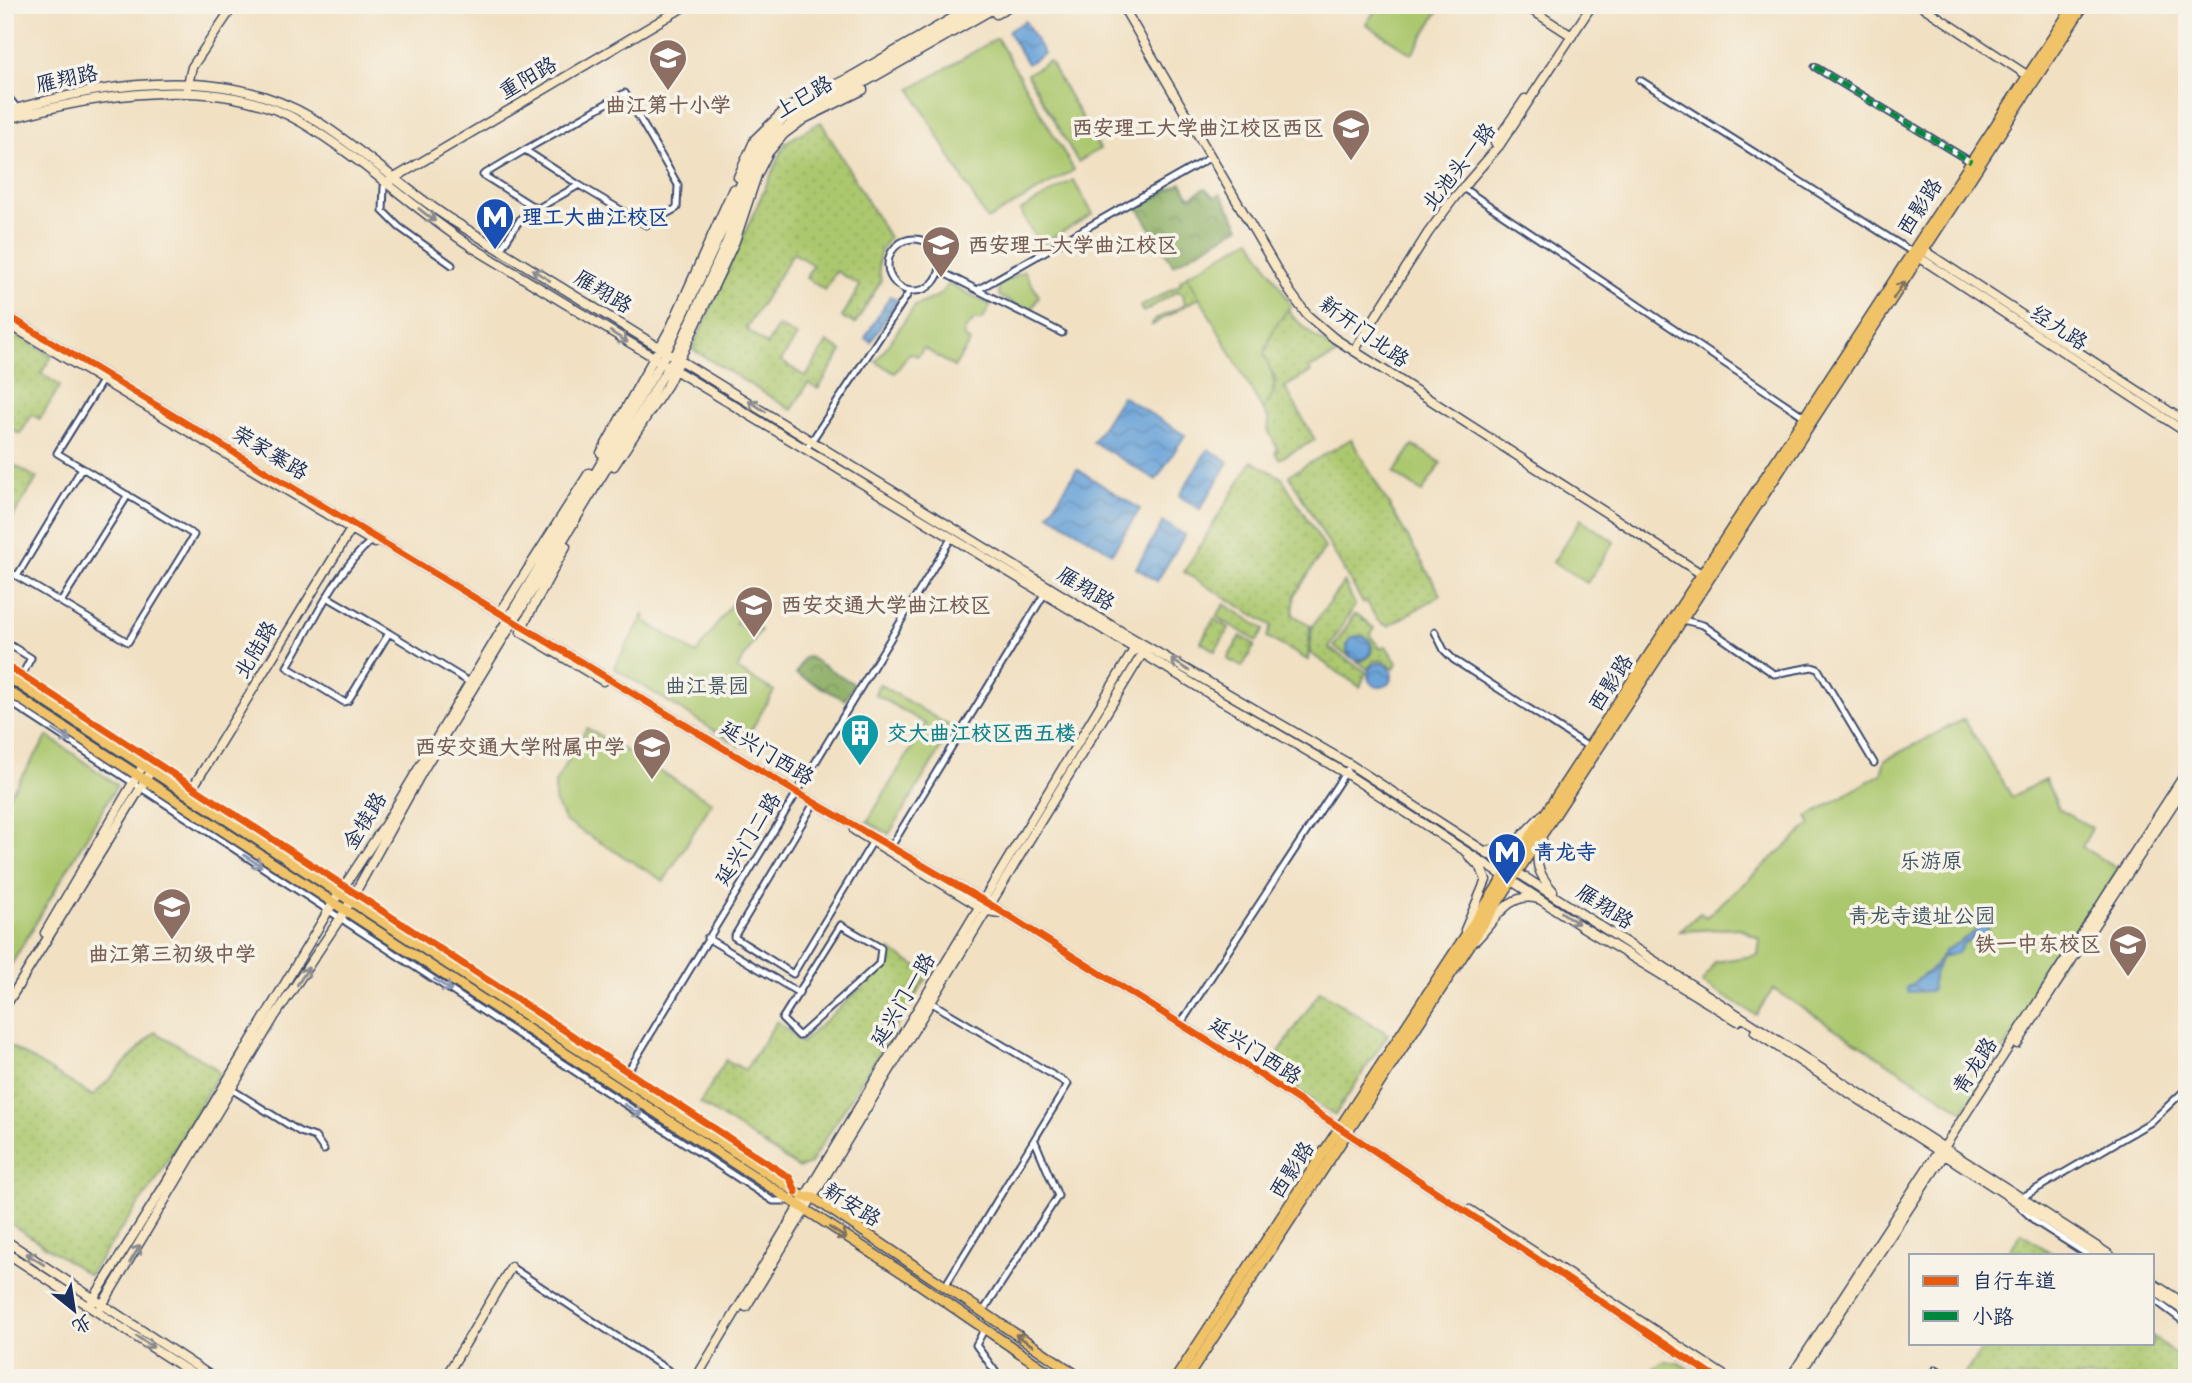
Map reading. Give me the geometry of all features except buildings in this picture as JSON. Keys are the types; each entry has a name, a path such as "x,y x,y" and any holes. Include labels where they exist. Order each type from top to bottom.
{"main road":[{"name":"西影路","path":"1187,1378 1511,874 1547,811 1919,251 2032,78 2074,5"},
{"name":"西影路","path":"1919,251 1971,162 2084,5"},
{"name":"西影路","path":"1511,874 1547,829 1683,620 1808,419"},
{"name":"新安路","path":"5,675 149,764 347,893 1081,1378"},
{"name":"新安路","path":"5,689 139,781 615,1093 797,1207 1058,1378"},
{"name":"西影路","path":"1176,1378 1344,1130"}],"street":[{"path":"186,94 192,67 234,5"},
{"name":"重阳路","path":"391,180 687,5"},
{"path":"671,353 745,156 763,130 796,103 845,80 975,5"},
{"name":"上巳路","path":"671,353 748,165 768,133 801,107 842,88 988,5"},
{"name":"上巳路","path":"665,364 727,241 756,162 776,133 809,109 853,89 1000,5"},
{"path":"511,621 600,456 665,364 735,241 757,175 768,153 784,134 804,119 851,96 1011,5"},
{"name":"新开门北路","path":"1122,5 1294,299 1312,320 1352,349 1703,575"},
{"path":"1524,5 1571,33"},
{"path":"1533,5 1571,33"},
{"name":"北池头一路","path":"1352,349 1428,233 1505,138 1571,33 1585,5"},
{"name":"北池头一路","path":"1352,349 1450,194 1490,149 1592,5"},
{"path":"1920,5 2032,78"},
{"path":"1815,67 1971,162"},
{"path":"1640,80 1919,251"},
{"name":"雁翔路","path":"5,112 93,89 188,85 251,93 280,102 320,123 454,235 665,364 810,445 1144,643 1477,848 1546,902 1734,1018 2098,1254"},
{"path":"5,93 17,108"},
{"path":"525,150 646,225 677,208 678,185 625,93 525,150 483,175 537,209"},
{"name":"雁翔路","path":"5,120 101,97 186,94 243,100 290,116 439,212 671,353 810,445"},
{"path":"979,289 1211,156"},
{"path":"391,180 384,187 383,211 399,227 452,265"},
{"path":"501,250 521,218 579,184"},
{"path":"1464,188 1808,419"},
{"path":"911,239 928,242 938,254 940,271 925,289 910,290 896,284 889,272 889,257 897,245 911,239"},
{"name":"经九路","path":"1919,251 2187,423"},
{"name":"经九路","path":"1919,251 2187,433"},
{"path":"940,271 1062,333"},
{"path":"810,445 910,290"},
{"name":"荣家寨路","path":"5,314 511,621"},
{"name":"荣家寨路","path":"5,322 350,531 511,621"},
{"name":"金犊路","path":"89,1306 166,1183 331,906 347,893 435,752 665,364"},
{"path":"5,569 128,642 194,535 57,453 103,381"},
{"path":"18,576 82,468"},
{"path":"61,602 128,495"},
{"name":"北陆路","path":"193,787 350,531"},
{"name":"雁翔路","path":"952,531 1138,651 1348,769 1452,840 1562,901 1943,1152"},
{"name":"延兴门二路","path":"615,1093 952,531"},
{"path":"371,541 354,556 287,667 344,702 348,701 389,634"},
{"path":"892,845 1045,593"},
{"path":"329,597 469,682"},
{"path":"1683,620 1703,625 1774,674 1812,667 1818,669 1874,763"},
{"name":"金犊路","path":"98,1312 231,1089 342,914 347,893 469,682 511,621"},
{"name":"延兴门西路","path":"511,621 813,805 1001,913 1181,1023 1716,1378"},
{"path":"1435,632 1444,650 1454,660 1590,748"},
{"path":"5,642 31,658 22,675"},
{"name":"延兴门一路","path":"805,1196 986,906 1144,643"},
{"path":"5,664 149,764 193,787 347,893"},
{"path":"5,699 139,781"},
{"path":"5,1006 149,764"},
{"path":"1181,1023 1348,769"},
{"name":"青龙路","path":"1797,1378 2187,771"},
{"path":"5,998 139,781"},
{"name":"青龙路","path":"1790,1378 2187,783"},
{"name":"延兴门西路","path":"795,794 892,845 986,906"},
{"path":"813,805 734,937 793,974 873,841"},
{"path":"1477,848 1492,852 1511,847 1547,811"},
{"path":"1547,829 1537,853 1538,869 1562,901"},
{"path":"1452,840 1479,865 1486,880 1463,946"},
{"path":"1463,946 1513,899 1528,897 1546,902"},
{"name":"延兴门一路","path":"696,1378 797,1207 932,1003 986,906"},
{"path":"823,925 837,932"},
{"path":"841,925 881,948 879,964 799,1036 782,1019 799,993 841,925"},
{"path":"707,938 799,993"},
{"path":"932,1003 1068,1084 944,1286"},
{"path":"2086,1254 2036,1222 2019,1201 2151,1122 2187,1088"},
{"path":"231,1089 300,1132 314,1137 324,1150"},
{"path":"982,1313 1058,1196 1035,1141"},
{"name":"延兴门西路","path":"1451,1201 1482,1216 1728,1378"},
{"name":"雁翔路","path":"2019,1201 2108,1254"},
{"name":"延兴门一路","path":"701,1378 797,1207"},
{"path":"5,1240 214,1378"},
{"path":"5,1252 199,1378"},
{"path":"445,1378 511,1268 680,1378"},
{"path":"2154,1284 2187,1305"},
{"path":"2154,1290 2187,1313"},
{"path":"2154,1299 2187,1324"},
{"path":"985,1328 976,1345 1000,1378"},
{"path":"1936,1369 1949,1378"}],"green space":[{"path":"1379,5 1442,5 1412,54 1366,24"},
{"path":"997,38 1074,170 987,220 911,89"},
{"path":"1049,61 1100,149 1078,162 1027,74"},
{"path":"821,122 889,238 879,258 881,281 855,324 842,317 860,286 836,271 825,290 806,278 813,265 793,253 746,329 767,345 778,326 797,336 781,361 806,377 827,342 842,351 818,389 808,383 792,410 692,349 786,142"},
{"path":"1073,180 1093,214 1040,245 1020,211"},
{"path":"1182,183 1190,197 1205,188 1215,197 1221,194 1240,227 1173,265 1137,206"},
{"path":"1251,239 1291,305 1274,328 1264,355 1271,369 1274,389 1262,409 1187,275"},
{"path":"1243,244 1293,317 1314,336 1341,353 1309,368 1311,372 1285,387 1315,440 1279,459 1275,452 1278,450 1268,430 1269,420 1200,297 1151,326 1156,319 1185,305 1183,294 1178,291 1143,312 1140,307 1181,284 1180,281 1193,272 1266,389 1274,392 1275,377 1262,356 1236,248"},
{"path":"1024,271 1039,296 1030,313 999,296 999,285"},
{"path":"949,284 991,305 982,320 974,320 964,331 964,337 970,342 954,367 924,348 918,356 910,353 895,373 876,362 915,306 938,296"},
{"path":"5,328 52,356 41,373 60,386 40,419 32,415 20,434 5,426"},
{"path":"1351,439 1441,595 1388,626 1378,621 1366,601 1363,603 1289,475"},
{"path":"1413,445 1441,463 1422,492 1394,473"},
{"path":"5,460 37,478 8,525 5,524"},
{"path":"1252,461 1282,478 1325,548 1295,595 1293,615 1310,625 1308,660 1267,637 1272,626 1184,572"},
{"path":"1581,519 1614,542 1587,583 1553,562"},
{"path":"1344,582 1355,605 1329,648 1366,672 1360,687 1310,653 1312,626"},
{"name":"曲江景园","path":"737,596 755,607 749,616 743,612 735,624 748,629 751,624 761,630 737,669 774,691 741,747 614,668 644,615 645,621 696,654"},
{"path":"1224,604 1264,629 1257,641 1217,617"},
{"path":"1354,615 1358,615 1374,628 1370,636 1381,649 1386,646 1397,663 1394,669 1382,660 1374,661 1368,669 1357,661 1364,660 1371,654 1371,643 1364,636 1355,636 1349,640 1349,656 1334,647"},
{"path":"1214,619 1229,628 1215,651 1201,642"},
{"path":"1241,636 1255,645 1242,667 1227,659"},
{"path":"809,657 854,684 845,700 796,674 804,658"},
{"path":"879,684 953,728 889,834 867,822 926,724 875,694"},
{"name":"青龙寺遗址公园","path":"1964,719 2012,797 2045,779 2059,809 2092,828 2082,847 2118,869 2037,1000 1963,1111 1773,989 1756,1015 1702,983 1715,962 1758,955 1760,939 1740,928 1680,931 1700,913 1706,917 1811,824 1807,817 1881,774 1885,760"},
{"path":"587,728 712,802 664,881 565,821 555,801 555,783"},
{"path":"48,736 117,785 5,975 5,802"},
{"path":"890,950 929,974 809,1165 799,1168 700,1103 726,1060 745,1070 777,1021 801,1043 885,966"},
{"path":"1320,991 1388,1034 1335,1115 1267,1070"},
{"path":"155,1032 211,1065 219,1073 156,1180 89,1275 5,1220 5,1043 93,1096"},
{"path":"2022,1233 2053,1254 2007,1254"},
{"path":"2154,1338 2187,1363 2184,1378 1962,1378 1985,1344 2154,1344"},
{"path":"1665,1361 1679,1363 1702,1378 1649,1378 1654,1368"}],"water":[{"path":"1025,21 1044,54 1027,64 1008,31"},
{"path":"890,296 897,300 871,342 865,338"},
{"path":"1122,396 1185,435 1156,480 1093,442"},
{"path":"1208,449 1229,462 1200,509 1179,496"},
{"path":"1077,469 1140,509 1112,553 1049,514"},
{"path":"1163,522 1185,535 1157,581 1136,568"},
{"path":"1359,636 1368,639 1371,648 1368,657 1359,660 1350,657 1347,648 1350,639"},
{"path":"1380,663 1389,666 1392,675 1389,684 1380,687 1371,684 1368,675 1371,666"},
{"path":"1988,911 1993,915 1986,933 1964,943 1958,953 1942,957 1934,974 1932,991 1908,992 1906,988 1933,968 1945,951 1976,931"}],"marked path":[{"path":"1815,67 1971,162"}],"cycle path":[{"path":"5,314 796,792 991,905 1238,1060 1716,1378"},
{"path":"5,664 790,1178 796,1192"}],"place":[{"name":"曲江第十小学","path":"668,92"},
{"name":"西安理工大学曲江校区西区","path":"1351,162"},
{"name":"理工大曲江校区","path":"495,251"},
{"name":"西安理工大学曲江校区","path":"941,279"},
{"name":"西安交通大学曲江校区","path":"754,639"},
{"name":"交大曲江校区西五楼","path":"860,767"},
{"name":"西安交通大学附属中学","path":"652,781"},
{"name":"青龙寺","path":"1507,886"},
{"name":"曲江第三初级中学","path":"172,941"},
{"name":"铁一中东校区","path":"2128,978"}],"park label":[{"name":"乐游原","path":"1931,861"}]}
